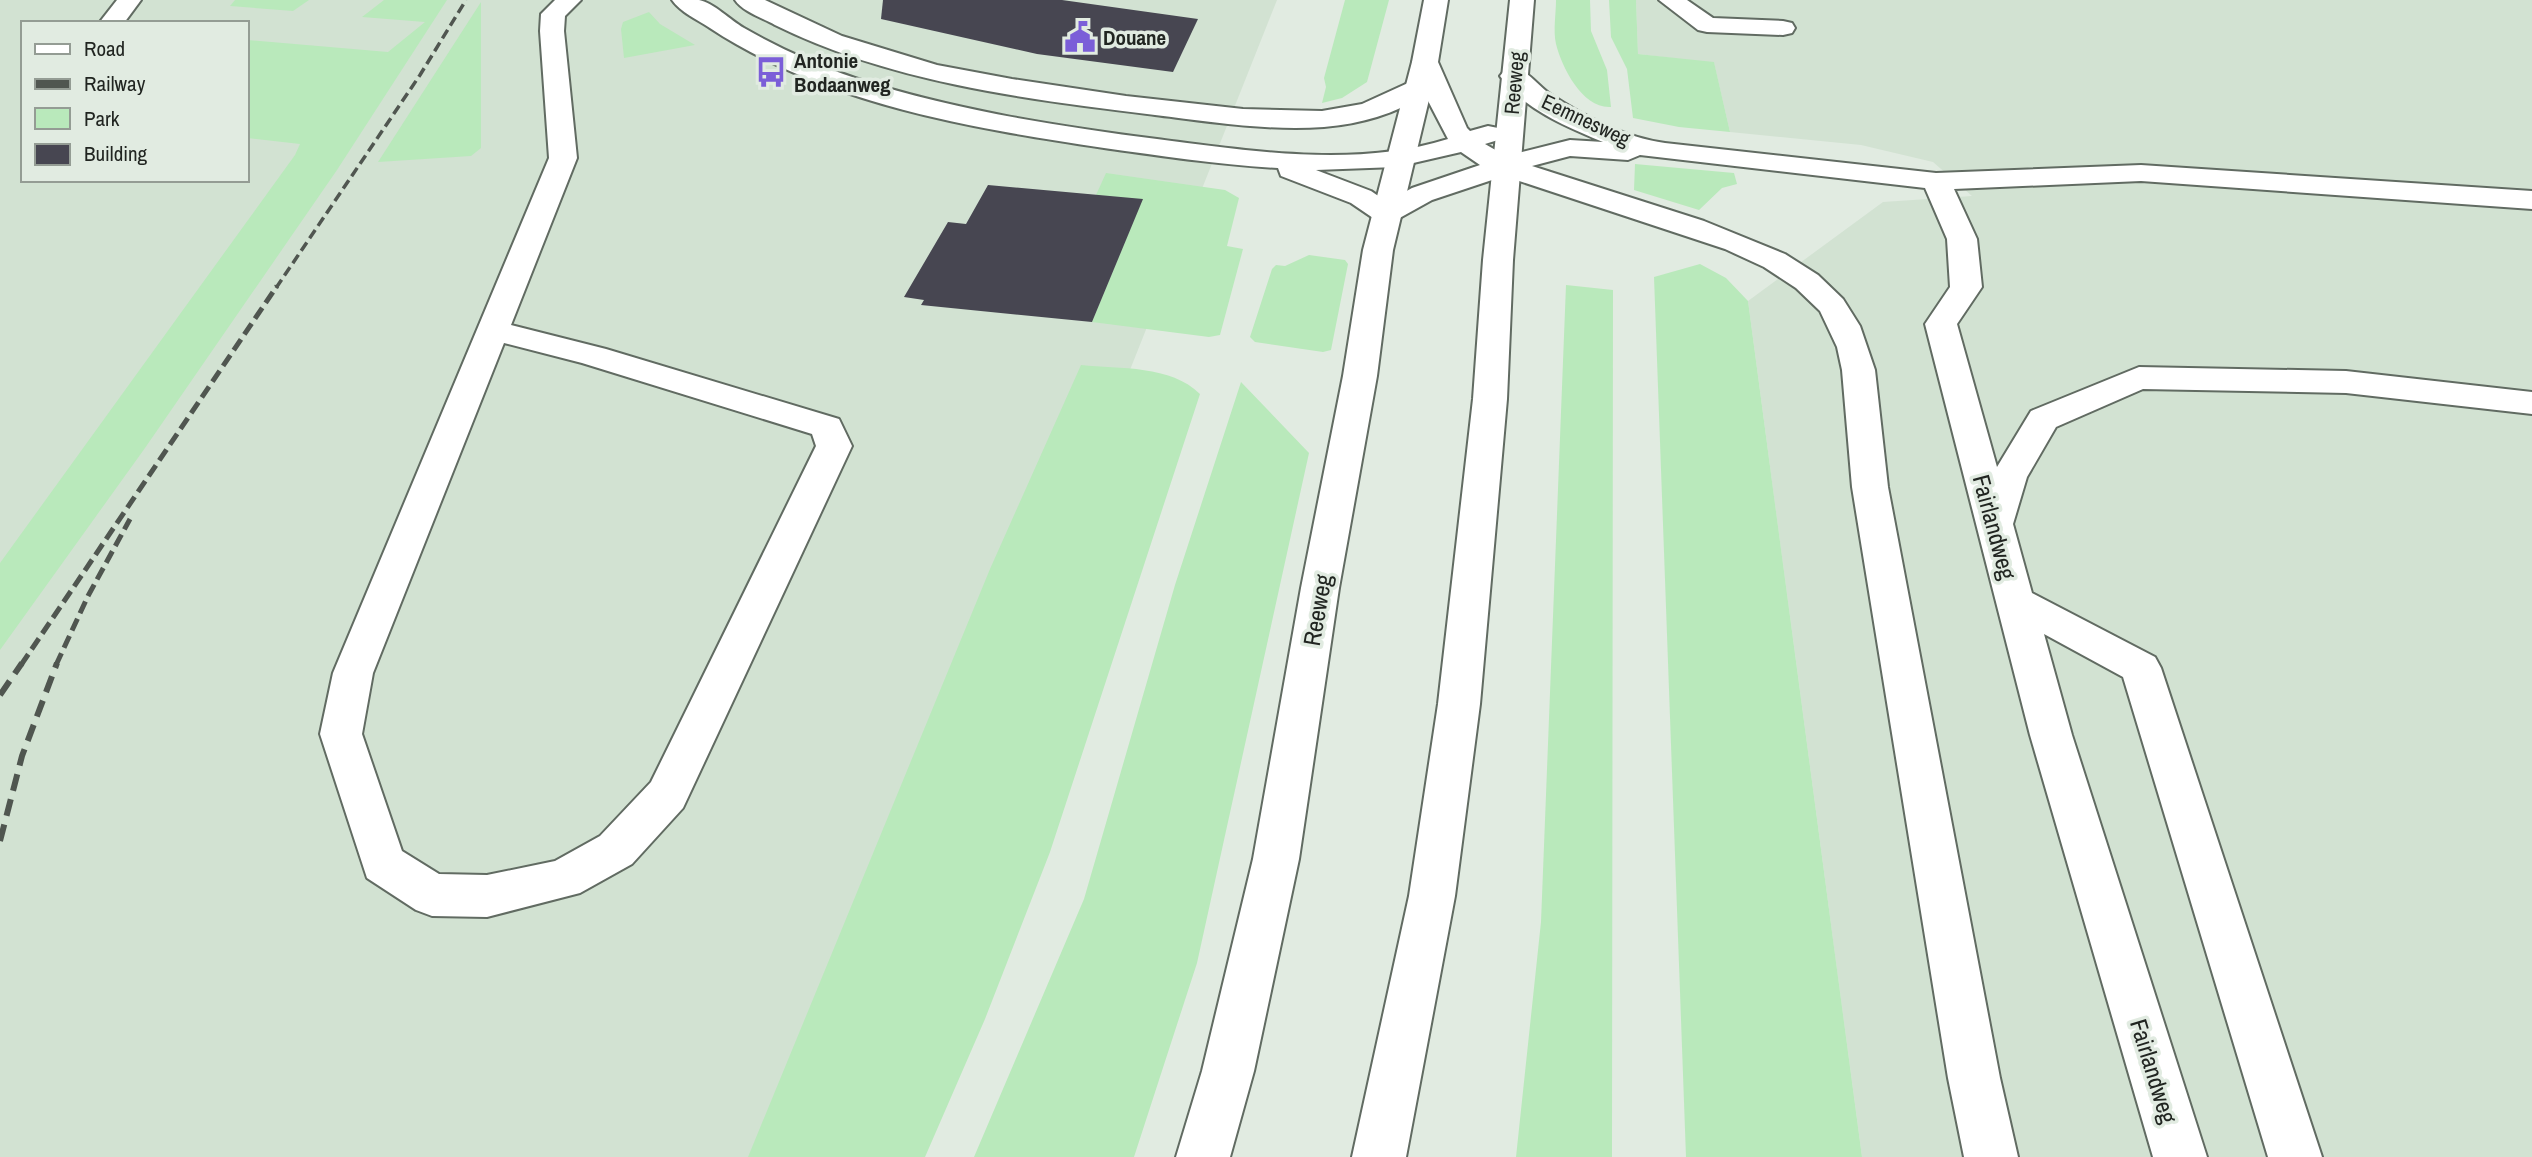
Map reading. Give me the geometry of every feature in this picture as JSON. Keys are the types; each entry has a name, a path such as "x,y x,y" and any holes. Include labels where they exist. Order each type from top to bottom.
{"street":[{"path":"113,21 129,0"},
{"path":"493,330 594,356 827,427 834,446 667,795 616,850 564,879 487,896 432,895 383,864 341,734 353,673 563,158 552,31 553,14 569,0"},
{"path":"684,0 722,26 782,57 836,79 923,105 1093,138 1253,158 1323,162 1399,159 1465,142 1510,126"},
{"path":"747,0 825,39 908,65 1016,89 1104,101 1217,113 1325,119 1390,104 1417,89"},
{"name":"Reeweg","path":"1203,1157 1228,1071 1276,859 1386,214 1425,62 1436,0"},
{"name":"Reeweg","path":"1379,1157 1432,896 1459,704 1490,399 1502,209 1522,0"},
{"path":"1671,0 1707,24 1783,28"},
{"path":"1425,62 1450,124 1476,151 1506,166 1573,191 1696,230 1757,253 1811,284 1833,306 1853,345 1859,368 1868,471 1974,1078 1991,1157"},
{"name":"Eemnesweg","path":"1513,76 1536,97 1569,117 1647,148"},
{"name":"Eemnesweg","path":"1386,214 1422,194 1570,148 1622,153 1647,148"},
{"path":"1647,148 1936,181 2141,173 2532,200"},
{"path":"1253,158 1343,189 1386,214"},
{"name":"Fairlandweg","path":"1936,181 1962,239 1966,287 1941,324 2051,735 2180,1157"},
{"path":"1502,209 1523,199 1573,191"},
{"path":"1994,525 2009,477 2043,419 2139,378 2346,382 2532,402"},
{"path":"2015,601 2141,668 2295,1157"}],"shaded area":[{"path":"0,0 1277,0 969,775 788,1157 0,1157"},
{"path":"1636,0 2532,0 2532,1157 1862,1157 1748,301 1883,202 1972,196 1933,162 1861,145 1730,132 1714,63 1638,54"}],"green space":[{"path":"235,0 309,0 293,11 230,6"},
{"path":"384,0 447,0 337,170 145,448 0,650 0,563 295,155 300,144 248,138 248,40 388,52 425,22 362,17"},
{"path":"1345,0 1389,0 1367,82 1342,98 1322,103 1326,87 1324,78"},
{"path":"1556,0 1590,0 1591,31 1607,70 1611,107 1601,106 1583,94 1563,64 1556,44"},
{"path":"1609,0 1636,0 1638,54 1714,62 1730,132 1679,127 1633,118 1627,69 1611,37"},
{"path":"481,2 481,148 471,156 378,162"},
{"path":"649,12 660,24 695,45 624,58 621,29 623,22"},
{"path":"1635,164 1734,173 1737,184 1722,188 1699,210 1634,190"},
{"path":"1106,173 1225,190 1239,198 1227,246 1243,249 1220,335 1209,337 1092,322 1142,200 1096,195"},
{"path":"1309,255 1345,260 1348,264 1331,350 1323,352 1255,342 1250,337 1272,269 1276,265 1285,266"},
{"path":"1700,264 1726,278 1748,301 1862,1157 1686,1157 1654,277"},
{"path":"1566,285 1613,290 1612,1157 1516,1157 1541,922"},
{"path":"1081,365 1160,373 1175,378 1200,394 1050,852 985,1019 925,1157 748,1157 990,569"},
{"path":"1241,382 1309,453 1197,963 1134,1157 974,1157 1084,899 1175,585"}],"building":[{"name":"Douane","path":"883,0 1062,0 1198,19 1173,72 1037,54 881,19"},
{"path":"988,185 1143,199 1092,322 921,305 924,300 904,297 948,222 966,224"}],"railway":[{"path":"276,288 420,75 466,0"},
{"path":"21,665 277,286"},
{"path":"56,665 88,596 130,519"},
{"path":"0,695 22,663"},
{"path":"0,841 22,756 57,663"}],"place":[{"name":"Douane","path":"1080,37"},
{"name":"Antonie Bodaanweg","path":"771,72"}]}
